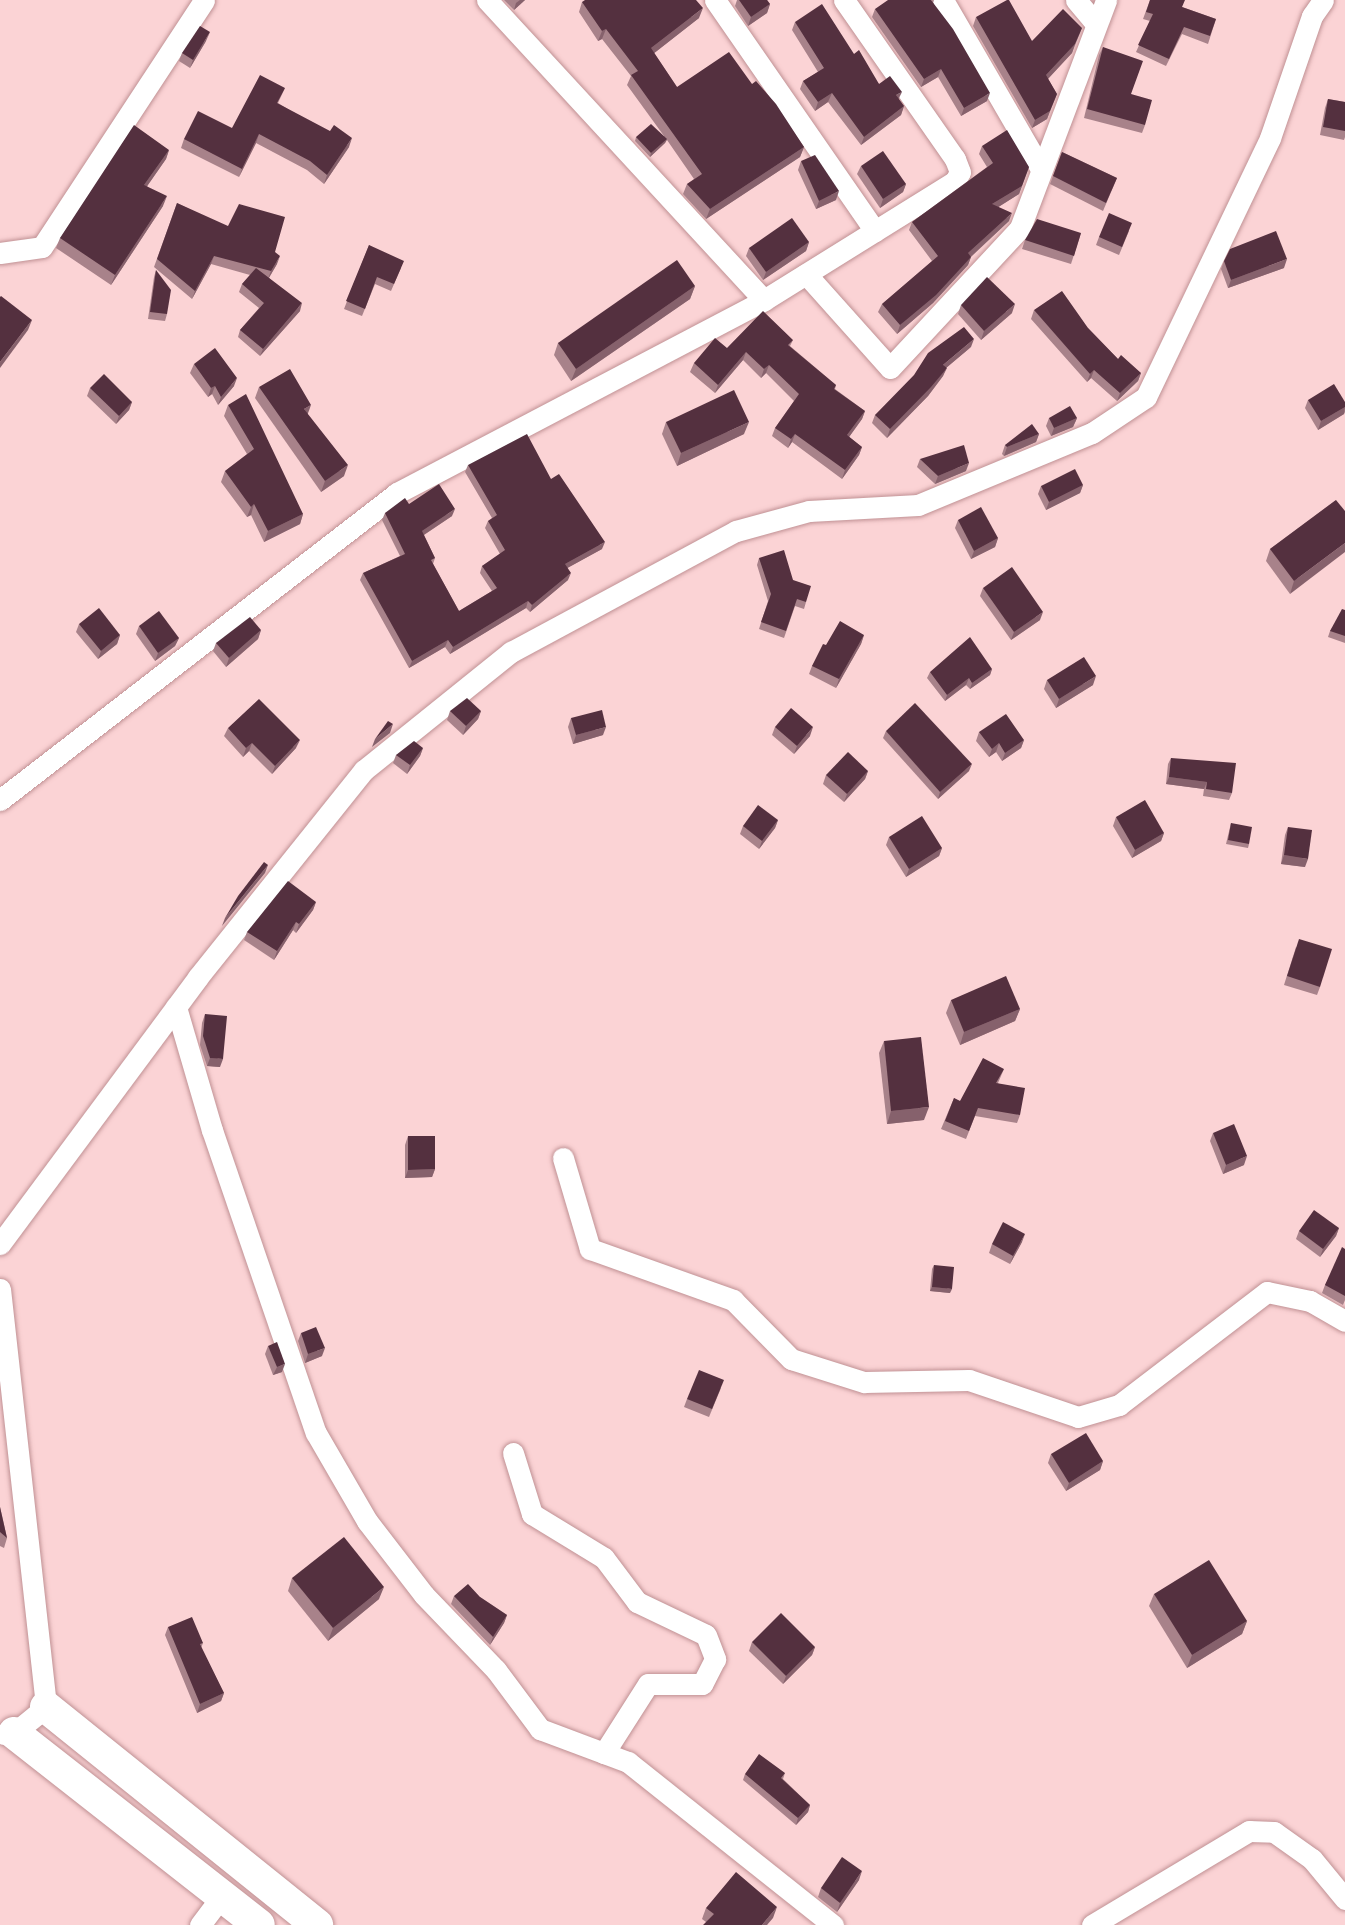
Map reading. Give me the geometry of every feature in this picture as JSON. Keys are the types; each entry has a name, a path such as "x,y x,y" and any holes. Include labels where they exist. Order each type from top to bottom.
{"street":[{"path":"0,253 42,247 204,0"},
{"path":"487,0 764,300"},
{"path":"715,0 875,231"},
{"path":"0,800 397,493 764,300 955,181 960,172 955,159 844,0"},
{"path":"943,0 1041,169"},
{"path":"1076,0 1096,24"},
{"path":"807,274 890,368 1020,228 1106,0"},
{"path":"0,1244 176,1007 364,770 512,652 736,531 809,511 918,505 1092,434 1146,397 1270,138 1312,16 1323,0"},
{"path":"176,1007 212,1130 316,1432 367,1521 424,1595 496,1670 540,1729 628,1762 833,1925"},
{"path":"563,1158 590,1250 733,1300 791,1359 864,1382 969,1380 1078,1417 1119,1405 1267,1292 1310,1301 1345,1321"},
{"path":"0,1289 45,1707 317,1925"},
{"path":"513,1453 532,1514 604,1558 637,1602 706,1635 715,1659 702,1684 648,1684 604,1754"},
{"path":"45,1707 7,1734 258,1925"},
{"path":"1092,1925 1249,1831 1274,1832 1312,1859 1345,1899"},
{"path":"200,1925 222,1896"}],"building":[{"path":"585,0 696,0 703,8 651,48 677,87 729,52 752,84 756,81 776,104 804,147 710,209 687,184 702,174 631,75 638,71 606,29 602,31 582,2"},
{"path":"739,0 767,0 770,4 751,17"},
{"path":"888,0 931,0 953,29 990,93 964,108 941,69 924,79 875,9"},
{"path":"1007,0 1032,41 1063,9 1082,28 1075,44 1046,75 1057,94 1050,111 1035,120 976,17"},
{"path":"1150,0 1185,0 1182,7 1216,19 1210,36 1184,27 1169,59 1138,45 1153,14 1146,12"},
{"path":"822,4 854,54 859,50 879,84 890,76 902,92 896,95 904,106 864,137 832,93 818,102 803,81 824,68 795,22"},
{"path":"200,26 210,32 193,60 182,53"},
{"path":"1103,47 1143,61 1131,94 1152,100 1145,125 1087,109"},
{"path":"260,75 285,88 277,103 330,131 334,125 352,138 327,175 310,161 259,134 242,169 184,139 198,111 232,128"},
{"path":"1328,99 1345,102 1345,131 1323,127"},
{"path":"651,124 667,139 651,153 636,137"},
{"path":"134,125 169,150 144,185 167,196 115,275 60,238"},
{"path":"1007,130 1029,167 1022,186 992,204 1012,213 968,253 971,257 936,295 900,325 882,304 938,256 912,222 993,163 982,146"},
{"path":"883,151 906,184 883,199 861,166"},
{"path":"1062,152 1117,178 1106,203 1053,176"},
{"path":"815,155 839,191 819,201 801,161"},
{"path":"177,203 228,226 239,204 285,217 275,252 280,256 271,271 214,256 195,291 157,259"},
{"path":"1109,213 1132,223 1122,247 1099,237"},
{"path":"792,218 809,242 766,272 749,248"},
{"path":"1037,219 1081,233 1074,256 1025,240"},
{"path":"1276,231 1287,259 1231,280 1224,261 1230,249"},
{"path":"369,245 404,261 394,284 377,277 365,309 346,301"},
{"path":"677,260 695,286 576,369 558,343"},
{"path":"256,268 302,303 263,349 240,330 264,303 242,284"},
{"path":"156,270 171,290 167,314 150,312"},
{"path":"987,277 1015,304 984,331 961,305"},
{"path":"1062,291 1088,328 1118,359 1121,355 1141,373 1120,393 1094,370 1090,374 1034,310"},
{"path":"0,297 32,320 0,362"},
{"path":"763,311 793,340 788,345 836,385 834,389 865,411 847,435 862,447 845,470 795,434 791,439 775,428 799,394 769,365 764,369 746,352 718,385 694,363 715,338 727,348"},
{"path":"964,327 974,339 943,365 947,368 890,429 875,415 914,375 928,353"},
{"path":"215,348 237,378 221,397 215,386 211,388 194,364"},
{"path":"290,369 311,405 304,409 348,465 325,481 259,387"},
{"path":"104,374 132,402 119,416 90,388"},
{"path":"1334,384 1345,402 1345,407 1321,421 1308,400"},
{"path":"734,390 749,422 681,453 666,422"},
{"path":"246,394 303,514 268,531 254,504 251,507 225,471 254,449 228,405"},
{"path":"1070,406 1077,418 1054,428 1049,418"},
{"path":"1032,424 1039,434 1007,447 1005,445"},
{"path":"527,434 551,479 559,474 605,542 565,564 571,573 532,605 528,601 453,647 448,640 412,661 363,573 405,554 385,513 405,498 409,504 439,484 455,509 422,531 435,558 431,560 459,611 497,588 482,566 505,550 488,521 497,515 468,465"},
{"path":"964,445 969,463 938,476 920,459"},
{"path":"1075,469 1083,485 1049,502 1041,486"},
{"path":"1336,500 1345,511 1345,543 1294,581 1270,549"},
{"path":"981,507 998,538 974,551 958,520"},
{"path":"784,550 793,580 811,586 806,602 797,599 786,631 761,622 771,594 759,558"},
{"path":"1012,567 1043,612 1014,632 983,588"},
{"path":"99,608 120,635 101,651 79,624"},
{"path":"1342,609 1345,610 1345,636 1330,631"},
{"path":"159,611 179,638 158,653 139,626"},
{"path":"250,617 261,630 229,658 216,643"},
{"path":"840,621 864,635 839,679 812,666 823,644 826,645"},
{"path":"970,637 992,669 972,683 969,678 947,695 930,672"},
{"path":"1084,657 1096,676 1059,699 1047,680"},
{"path":"467,698 481,711 466,726 450,711"},
{"path":"259,699 300,740 275,766 252,743 246,748 228,728"},
{"path":"915,703 972,764 940,792 886,731"},
{"path":"791,708 813,727 797,746 775,727"},
{"path":"602,710 606,727 576,735 571,718"},
{"path":"1006,714 1024,740 1005,753 999,743 992,749 979,732"},
{"path":"388,721 393,724 375,739"},
{"path":"414,741 423,748 410,765 396,755"},
{"path":"848,752 868,771 847,794 826,775"},
{"path":"1171,758 1236,763 1232,793 1206,789 1207,782 1169,777"},
{"path":"1145,800 1164,833 1135,850 1116,817"},
{"path":"758,805 778,820 762,841 743,826"},
{"path":"922,816 942,848 909,869 889,837"},
{"path":"1231,823 1252,827 1249,844 1228,840"},
{"path":"1288,827 1312,830 1308,859 1284,855"},
{"path":"264,862 268,865 225,918 238,896"},
{"path":"288,881 316,902 299,924 296,922 277,951 247,932"},
{"path":"1299,939 1332,949 1320,987 1287,976"},
{"path":"1006,976 1020,1009 964,1032 951,1000"},
{"path":"205,1014 227,1016 223,1059 210,1058 203,1036"},
{"path":"921,1037 929,1107 891,1111 884,1041"},
{"path":"983,1058 1004,1069 996,1083 1025,1088 1020,1115 978,1108 969,1131 945,1121 954,1098 960,1101"},
{"path":"1234,1124 1247,1156 1226,1165 1213,1133"},
{"path":"408,1136 435,1136 435,1169 408,1170"},
{"path":"1314,1210 1339,1228 1323,1249 1299,1231"},
{"path":"1003,1222 1025,1234 1013,1256 992,1244"},
{"path":"1342,1247 1345,1249 1345,1296 1325,1285"},
{"path":"934,1265 954,1267 952,1289 932,1287"},
{"path":"316,1327 325,1348 308,1354 301,1333"},
{"path":"277,1342 285,1364 277,1367 268,1346"},
{"path":"699,1370 724,1380 712,1409 687,1399"},
{"path":"1086,1433 1103,1461 1069,1483 1051,1454"},
{"path":"0,1507 7,1538 0,1532"},
{"path":"344,1537 384,1587 333,1628 292,1578"},
{"path":"1209,1560 1247,1621 1192,1655 1154,1594"},
{"path":"468,1584 480,1597 507,1615 493,1637 454,1596"},
{"path":"781,1613 815,1647 786,1676 752,1642"},
{"path":"192,1617 203,1643 200,1644 224,1693 200,1704 168,1627"},
{"path":"759,1754 785,1773 781,1778 810,1805 798,1818 745,1774"},
{"path":"842,1857 862,1871 840,1903 821,1888"},
{"path":"736,1872 777,1907 762,1925 703,1925 714,1914 706,1908"}]}
